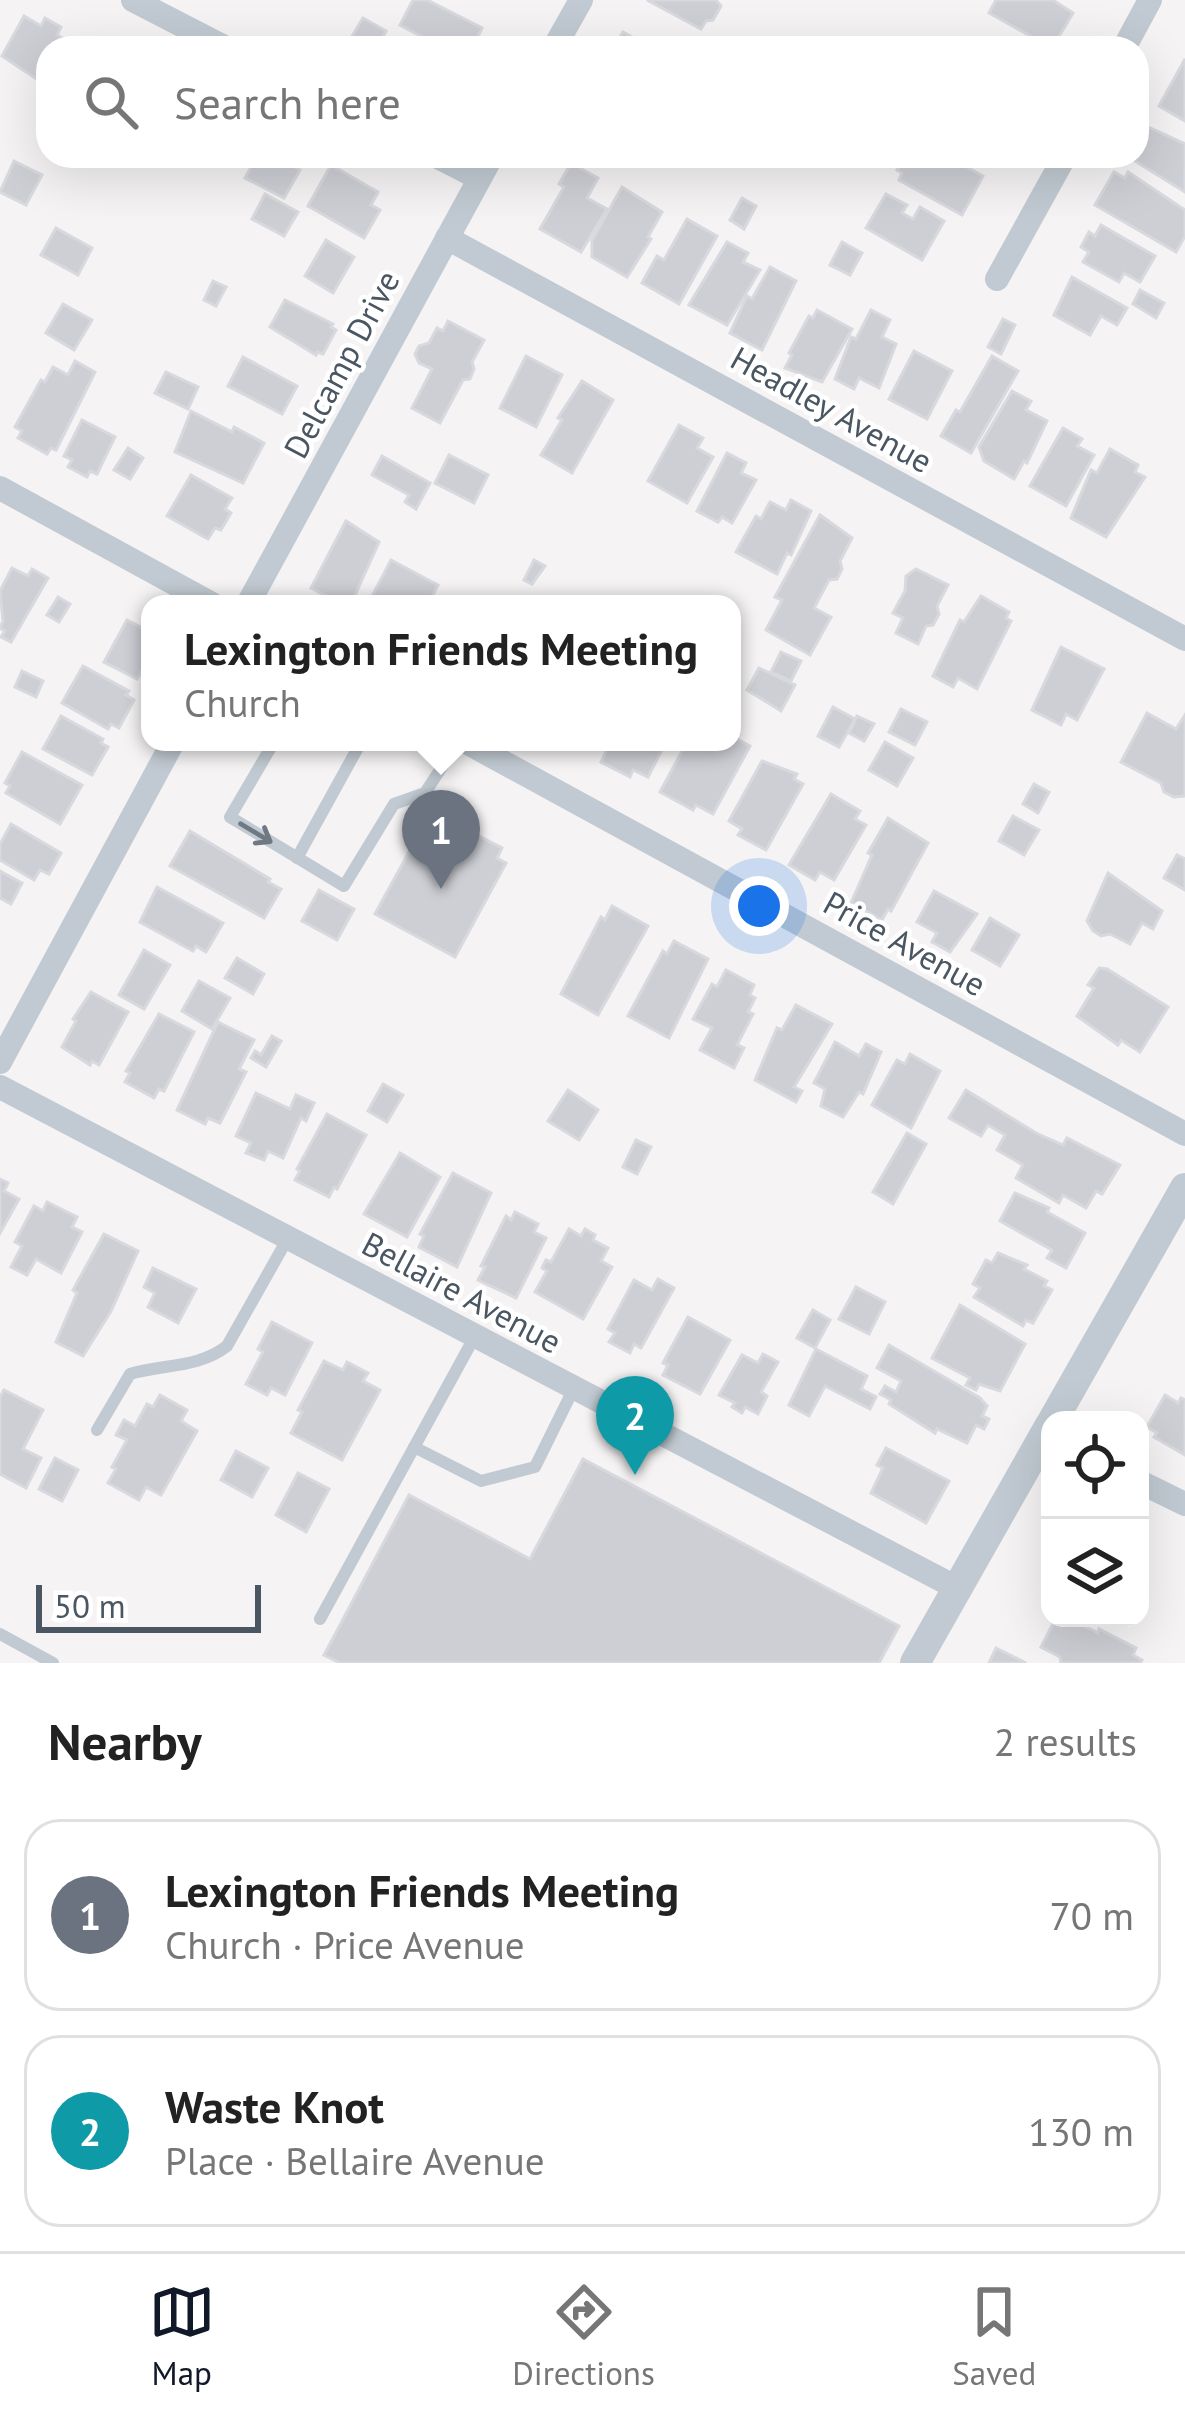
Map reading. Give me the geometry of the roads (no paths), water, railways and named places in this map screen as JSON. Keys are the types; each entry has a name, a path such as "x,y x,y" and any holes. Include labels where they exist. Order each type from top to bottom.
{"street":[{"path":"133,0 203,36"},
{"path":"561,36 581,0"},
{"path":"1130,36 1150,0"},
{"name":"Delcamp Drive","path":"253,595 484,168"},
{"path":"997,279 1057,168"},
{"name":"Headley Avenue","path":"447,238 1185,639"},
{"path":"0,488 196,595"},
{"path":"0,1062 168,751"},
{"name":"Price Avenue","path":"479,751 1185,1134"},
{"name":"Bellaire Avenue","path":"0,1088 957,1588"},
{"path":"1059,1411 1185,1188"},
{"path":"915,1663 1041,1443"},
{"path":"1149,1486 1185,1504"}],"lane":[{"path":"269,751 230,817 344,886 394,805 425,793 455,751"},
{"path":"297,858 356,751"},
{"path":"97,1430 130,1374 192,1364 227,1346 288,1238"},
{"path":"320,1619 476,1336"},
{"path":"414,1447 481,1481 535,1467 574,1388"},
{"path":"0,1634 53,1663"}],"place":[{"name":"Lexington Friends Meeting","path":"441,889"},
{"name":"Waste Knot","path":"635,1475"}]}
